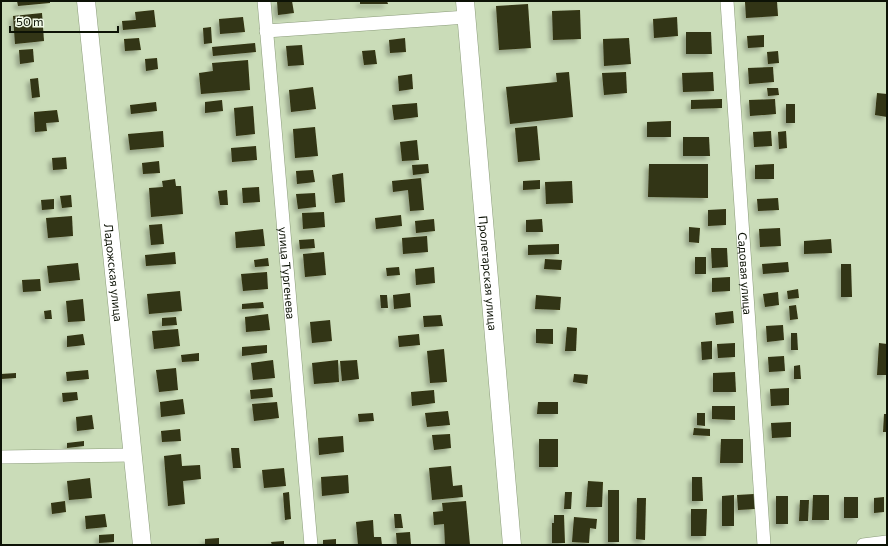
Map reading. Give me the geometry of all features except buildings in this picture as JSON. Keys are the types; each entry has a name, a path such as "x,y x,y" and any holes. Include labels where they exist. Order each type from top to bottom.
{"street":[{"name":"Ладожская улица","path":"86,1 142,545"},
{"name":"улица Тургенева","path":"264,1 311,545"},
{"name":"Садовая улица","path":"727,1 764,545"},
{"path":"266,31 466,9"},
{"name":"Пролетарская улица","path":"466,9 512,545"},
{"path":"1,457 132,455"},
{"path":"863,545 887,542"}]}
